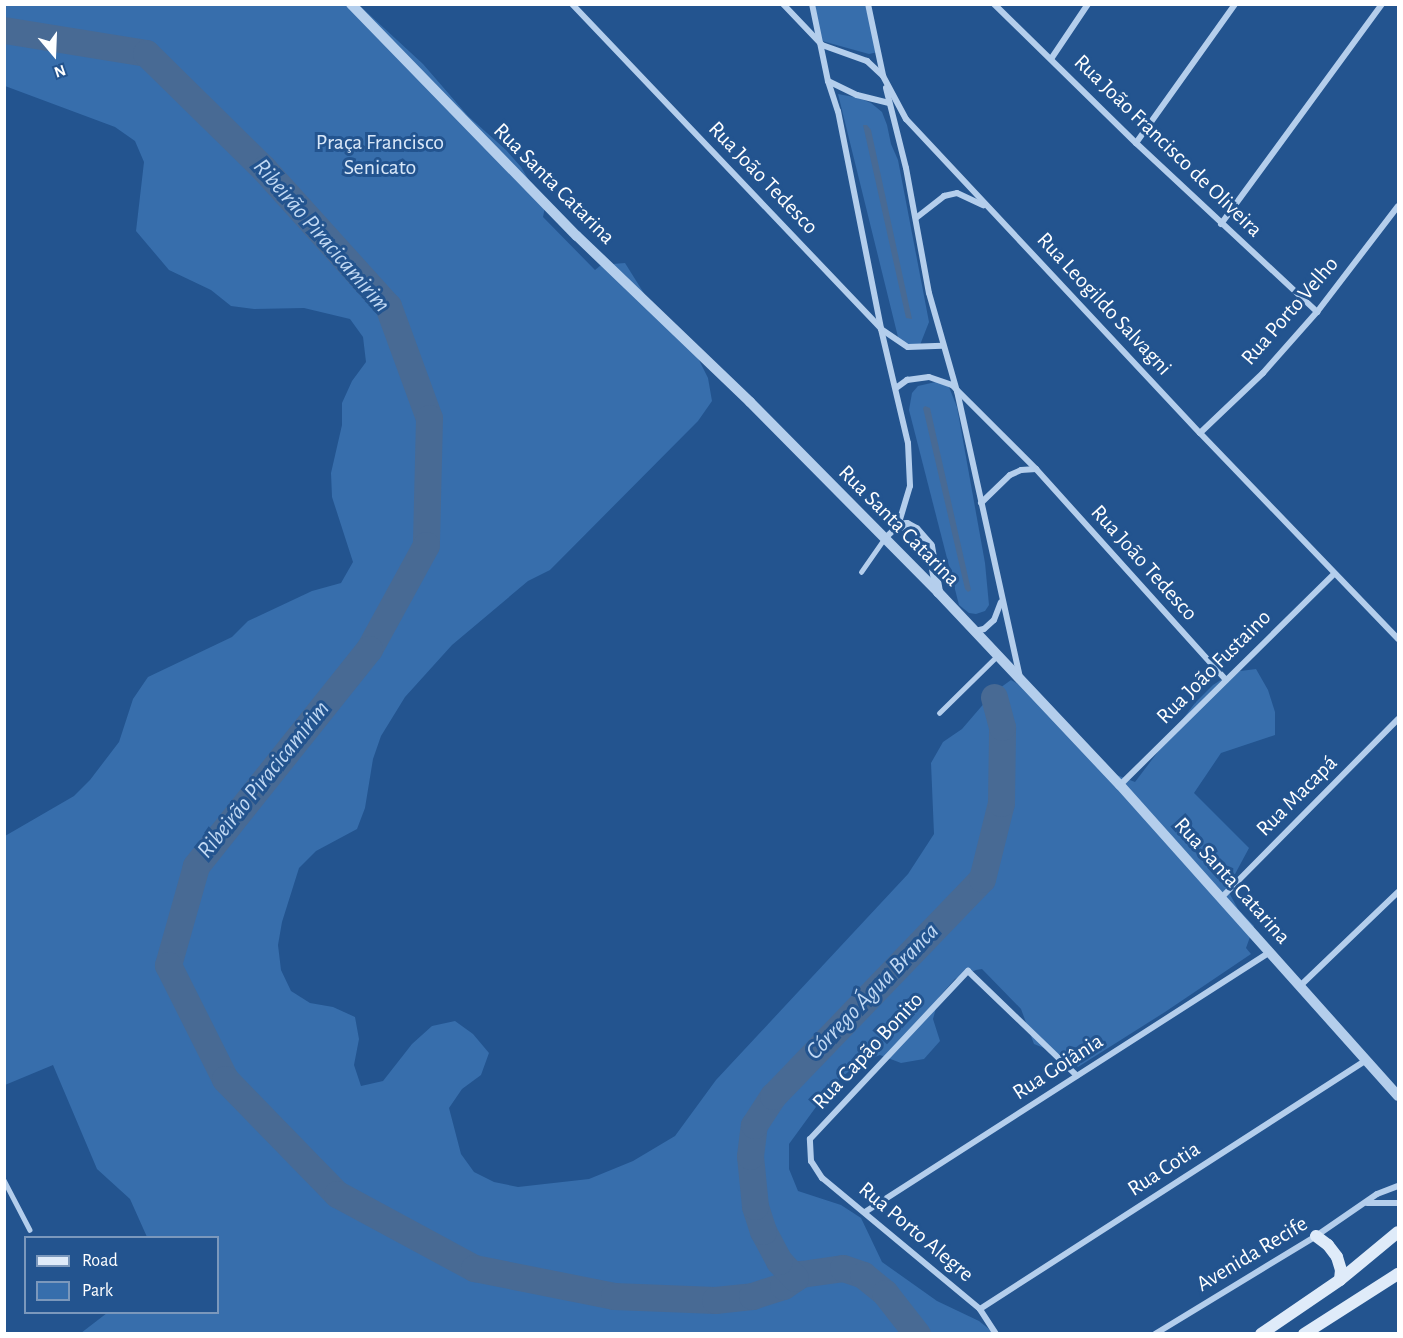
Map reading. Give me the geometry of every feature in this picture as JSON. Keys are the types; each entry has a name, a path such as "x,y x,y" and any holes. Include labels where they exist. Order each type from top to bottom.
{"main road":[{"path":"1261,1334 1340,1280 1398,1232"},
{"path":"1316,1236 1328,1245 1337,1257 1341,1270 1340,1280"},
{"path":"1304,1334 1398,1274"}],"street":[{"name":"Rua Santa Catarina","path":"351,4 577,236 750,402 1020,677 1120,785 1398,1096"},
{"name":"Rua João Tedesco","path":"572,4 881,328 908,347 942,346"},
{"name":"Rua Leogildo Salvagni","path":"783,4 822,45 867,61 883,76 906,119 1200,433 1398,639"},
{"path":"812,4 828,81 838,111 881,328 908,443 910,486 898,526 884,539"},
{"path":"868,4 916,218 929,293 942,346 957,391 1001,601 1020,677"},
{"name":"Rua João Francisco de Oliveira","path":"994,4 1136,143 1317,312"},
{"path":"1051,59 1088,4"},
{"path":"1136,143 1236,4"},
{"path":"1221,224 1382,4"},
{"path":"828,81 857,94 889,103"},
{"path":"916,218 944,196 957,193 989,208"},
{"name":"Rua Porto Velho","path":"1200,433 1263,373 1317,312 1398,206"},
{"name":"Rua João Tedesco","path":"896,388 907,380 929,377 952,385 1035,469 1226,680"},
{"path":"981,502 1010,475 1021,470 1035,469"},
{"path":"898,526 908,525 916,530 930,546 938,592"},
{"name":"Rua João Fustaino","path":"1120,785 1334,574"},
{"path":"975,631 984,628 994,620 1001,601"},
{"name":"Rua Macapá","path":"1221,898 1398,719"},
{"path":"1300,986 1398,892"},
{"name":"Rua Goiânia","path":"865,1212 1270,952"},
{"name":"Rua Capão Bonito","path":"811,1161 810,1139 968,971 1077,1076"},
{"name":"Rua Cotia","path":"980,1309 1366,1060"},
{"name":"Rua Porto Alegre","path":"811,1161 822,1178 980,1309 996,1334"},
{"name":"Avenida Recife","path":"1155,1334 1316,1236 1377,1194 1398,1186"},
{"path":"1367,1203 1398,1203"}],"lane":[{"path":"861,572 884,539"},
{"path":"939,713 998,655"},
{"path":"4,1180 30,1230"}],"green space":[{"name":"Praça Francisco Senicato","path":"5,5 359,5 423,64 468,116 506,150 521,167 545,207 543,217 595,270 601,265 625,263 650,303 698,358 708,378 712,401 698,421 550,570 528,581 452,645 405,697 381,736 373,759 365,808 357,829 316,851 299,868 282,922 278,945 281,970 291,991 310,1003 333,1007 355,1017 359,1039 354,1065 361,1086 383,1081 412,1044 432,1026 455,1021 473,1034 489,1053 481,1075 462,1089 449,1108 461,1154 474,1172 494,1182 518,1187 589,1179 633,1161 675,1136 716,1080 908,874 934,834 931,763 943,742 962,729 993,693 1011,680 1032,692 1114,774 1135,782 1195,703 1213,685 1233,672 1256,669 1268,690 1275,712 1275,735 1221,753 1194,793 1249,848 1227,889 1238,909 1254,926 1246,948 1251,954 1078,1067 1071,1059 1034,1044 1021,1009 982,969 976,970 955,979 939,997 933,1019 940,1041 924,1059 901,1063 880,1055 858,1064 832,1085 789,1144 789,1169 798,1191 841,1205 861,1218 882,1262 937,1301 979,1321 994,1333 81,1333 106,1314 219,1314 219,1236 147,1236 130,1199 97,1169 53,1065 5,1085 5,836 74,796 90,780 119,742 133,699 148,677 232,637 248,621 312,591 341,583 353,562 332,497 331,473 342,425 342,403 352,381 366,362 363,337 350,319 304,308 254,309 231,306 211,290 169,270 136,231 144,162 135,141 115,127 5,86"},
{"path":"814,5 865,5 878,52 869,54 822,41"},
{"path":"838,94 871,103 882,112 887,125 891,144 898,160 929,322 920,345 907,346 899,341"},
{"path":"940,381 949,387 957,407 985,563 989,605 985,611 976,614 969,613 959,605 909,410 912,393 918,386"}],"shaded area":[{"path":"863,125 867,125 871,130 912,319 906,318"},
{"path":"925,406 930,408 971,590 968,592 965,589 923,408"}],"waterway":[{"name":"Ribeirão Piracicamirim","path":"4,30 146,53 264,169 388,306 429,418 426,545 369,649 196,866 168,965 225,1079 337,1194 474,1268 614,1296 715,1300 752,1296 783,1286 801,1274 843,1268 863,1275 885,1293 917,1334"},
{"name":"Córrego Água Branca","path":"795,1278 779,1261 763,1231 755,1206 750,1156 754,1125 773,1096 982,879 1001,803 1002,727 994,697"}]}
